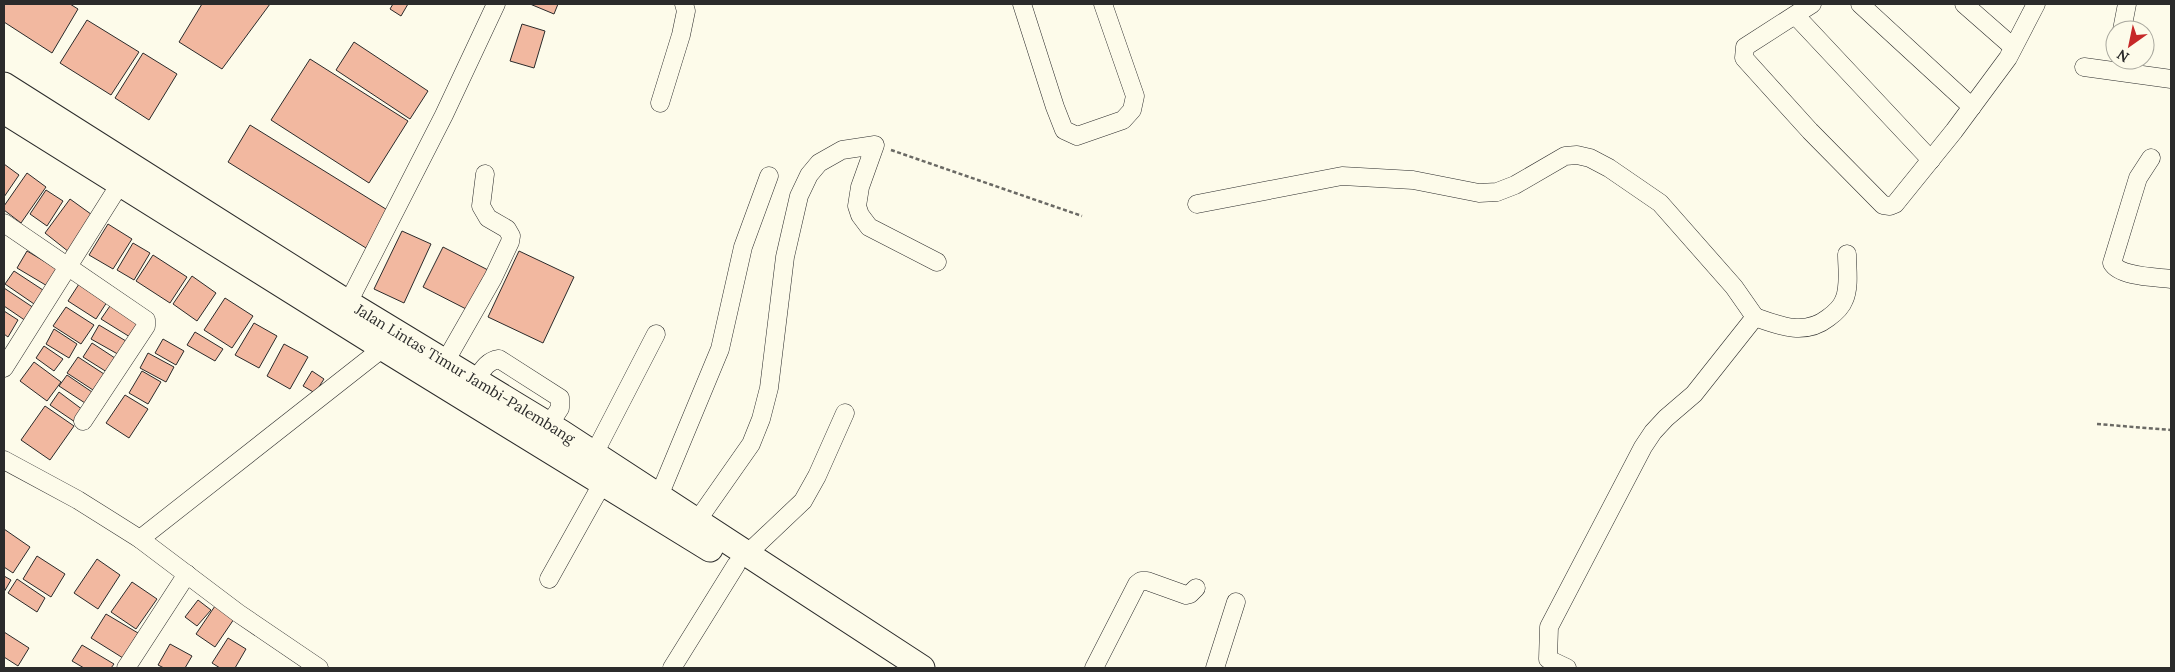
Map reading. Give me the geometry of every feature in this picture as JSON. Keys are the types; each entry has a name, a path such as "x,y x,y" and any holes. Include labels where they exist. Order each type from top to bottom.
{"highway":[{"name":"Jalan Lintas Timur Jambi-Palembang","path":"4,85 348,303 475,381 519,419 602,484 742,559 922,668"},
{"name":"Jalan Lintas Timur Jambi-Palembang","path":"4,111 382,348 519,419 549,425 697,521 742,559 898,668"}],"street":[{"path":"348,303 448,107 496,4"},
{"path":"660,103 681,35 686,11 684,4"},
{"path":"1022,4 1064,130 1077,136 1123,120 1132,110 1135,96 1104,4"},
{"path":"1812,4 1746,47 1744,58 1810,131 1883,205 1890,206 1895,204 1931,160 2008,58 2036,4"},
{"path":"1860,4 1972,107"},
{"path":"1964,4 2013,47"},
{"path":"2124,20 2126,4"},
{"path":"1796,16 1931,160"},
{"path":"2084,68 2105,66"},
{"path":"2135,70 2171,79"},
{"path":"697,521 743,457 751,444 761,419 769,388 785,258 799,196 809,175 819,163 842,150 875,145 860,187 857,206 860,215 869,227 937,262"},
{"path":"1197,204 1342,176 1413,180 1471,191 1497,192 1516,185 1565,156 1577,155 1590,158 1660,203 1734,286 1755,317 1786,328 1804,329 1821,323 1838,310 1844,300 1847,286 1847,254"},
{"path":"2152,158 2138,178 2112,263 2114,268 2127,273 2171,279"},
{"path":"445,362 510,242 511,236 506,229 488,218 481,206 485,174"},
{"path":"659,496 720,349 743,247 769,176"},
{"path":"4,368 120,184"},
{"path":"4,223 146,320 146,326 83,421"},
{"path":"1567,668 1546,663 1549,627 1643,447 1659,425 1694,394 1755,317"},
{"path":"594,454 656,334"},
{"path":"140,539 382,348"},
{"path":"475,381 486,364 492,360 499,359 560,398 560,408 549,425"},
{"path":"672,668 742,559 803,501 817,476 845,412"},
{"path":"6,465 78,500 140,539 238,612 319,668"},
{"path":"549,579 602,484"},
{"path":"126,668 187,574"},
{"path":"1094,668 1137,584 1141,581 1147,581 1186,595 1196,588"},
{"path":"1215,668 1236,602"}],"path":[{"path":"875,145 1082,216"},
{"path":"2097,424 2171,430"}],"building":[{"path":"4,4 70,4 78,9 52,53 4,22"},
{"path":"202,4 270,4 222,69 179,42"},
{"path":"393,4 408,4 401,16 390,9"},
{"path":"530,4 558,4 554,14"},
{"path":"87,20 139,52 111,95 60,63"},
{"path":"522,24 545,31 534,68 510,61"},
{"path":"354,42 428,91 410,119 336,70"},
{"path":"143,53 177,74 149,120 115,98"},
{"path":"310,59 408,121 369,183 271,120"},
{"path":"250,125 389,211 366,248 228,162"},
{"path":"4,164 19,175 4,197"},
{"path":"27,173 46,187 21,223 4,210 4,206"},
{"path":"46,190 63,201 47,226 30,214"},
{"path":"70,199 95,217 69,252 45,233"},
{"path":"108,224 132,239 113,269 89,255"},
{"path":"402,231 431,244 404,303 374,289"},
{"path":"133,243 150,253 134,280 117,270"},
{"path":"443,247 490,271 470,311 423,287"},
{"path":"27,251 59,270 49,287 17,268"},
{"path":"519,251 574,277 543,343 488,317"},
{"path":"153,255 187,277 170,303 136,281"},
{"path":"14,271 46,292 37,306 5,284"},
{"path":"192,276 216,293 197,321 173,304"},
{"path":"79,284 107,302 96,319 68,301"},
{"path":"4,288 34,308 26,321 4,306"},
{"path":"225,298 253,316 232,348 204,330"},
{"path":"112,303 140,321 130,337 101,319"},
{"path":"66,307 94,325 81,344 53,326"},
{"path":"4,311 18,320 8,337 4,334"},
{"path":"254,323 277,336 259,368 235,355"},
{"path":"99,325 131,344 123,357 91,339"},
{"path":"54,329 77,344 69,358 46,344"},
{"path":"195,332 223,349 215,361 187,345"},
{"path":"163,339 184,351 176,365 155,353"},
{"path":"92,343 118,360 110,374 83,357"},
{"path":"284,344 308,357 290,389 267,376"},
{"path":"44,346 63,359 54,371 36,358"},
{"path":"148,353 174,367 166,382 140,368"},
{"path":"78,357 104,374 93,390 67,373"},
{"path":"34,362 61,382 47,401 20,381"},
{"path":"142,371 161,382 148,404 129,393"},
{"path":"312,371 324,379 315,393 303,386"},
{"path":"67,375 92,392 85,403 59,386"},
{"path":"59,392 83,410 75,422 50,405"},
{"path":"125,395 148,409 129,438 106,423"},
{"path":"45,406 74,426 50,460 21,440"},
{"path":"4,529 30,547 13,573 4,567"},
{"path":"37,556 65,574 51,597 23,579"},
{"path":"97,559 120,575 98,609 74,593"},
{"path":"4,576 11,580 4,592"},
{"path":"17,579 45,598 37,612 8,593"},
{"path":"132,582 157,599 136,629 111,612"},
{"path":"198,600 211,610 197,626 185,617"},
{"path":"215,606 234,619 215,647 196,634"},
{"path":"106,614 138,633 123,658 91,638"},
{"path":"4,632 29,648 18,666 4,657"},
{"path":"228,638 246,649 235,668 220,668 212,663"},
{"path":"170,644 192,656 185,668 164,668 158,665"},
{"path":"82,645 114,664 111,668 84,668 72,661"}]}
